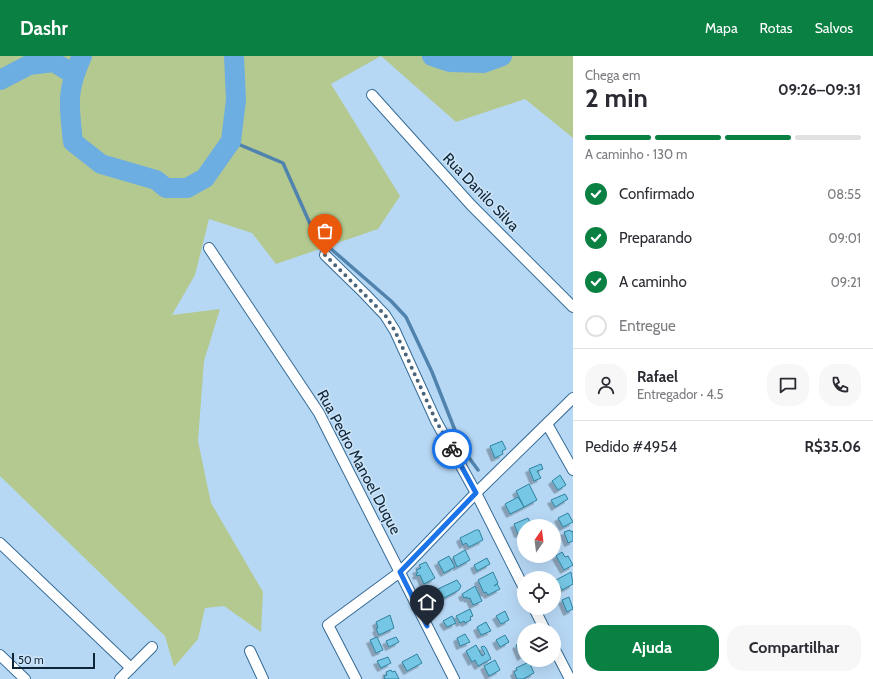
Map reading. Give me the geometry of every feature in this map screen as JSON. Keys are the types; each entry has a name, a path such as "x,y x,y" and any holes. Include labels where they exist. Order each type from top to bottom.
{"street":[{"name":"Rua Danilo Silva","path":"372,95 471,205 573,306"},
{"name":"Rua Pedro Manoel Duque","path":"209,248 319,412 454,679"},
{"path":"325,255 385,315 395,331 436,421 476,493 517,574"},
{"path":"356,679 328,625 400,572 476,493 573,398"},
{"path":"547,424 573,470"},
{"path":"2,548 131,668"},
{"path":"120,679 152,647"},
{"path":"250,651 263,679"},
{"path":"0,655 25,679"},
{"path":"561,662 570,679"}],"green space":[{"path":"0,56 381,56 331,84 400,196 378,229 276,264 252,233 209,219 195,275 172,315 220,309 204,361 198,441 211,503 263,592 261,632 224,606 205,608 198,639 174,667 165,636 0,476"},
{"path":"381,56 573,56 573,138 525,99 456,122"}],"building":[{"path":"502,441 506,449 502,451 503,454 495,458 490,446"},
{"path":"541,464 543,469 537,471 541,478 534,481 529,469"},
{"path":"560,475 566,485 558,490 552,481"},
{"path":"529,484 537,500 524,507 516,491"},
{"path":"565,494 568,499 555,507 551,500"},
{"path":"518,497 524,507 510,514 505,504"},
{"path":"568,513 573,522 563,527 561,519 558,518"},
{"path":"517,523 517,532 514,524"},
{"path":"479,530 483,540 469,547 466,543 463,545 460,538"},
{"path":"570,530 571,532 573,531 573,541 568,543 564,532"},
{"path":"465,550 470,560 457,567 453,557"},
{"path":"561,553 565,557 568,556 573,565 564,570 560,563"},
{"path":"449,556 455,567 444,573 438,562"},
{"path":"487,558 490,564 477,571 474,565"},
{"path":"426,562 435,578 424,584 420,575 417,576 416,574 418,573 416,570 421,568 419,565"},
{"path":"493,572 498,583 494,586 497,584 500,589 488,595 486,592 484,593 478,580"},
{"path":"571,572 573,584 562,590 561,577"},
{"path":"457,580 461,586 459,590 444,598 438,589"},
{"path":"475,586 482,601 473,605 470,598 464,598 462,594"},
{"path":"569,597 573,609 567,612 562,600"},
{"path":"470,609 473,616 470,617 471,620 465,623 464,621 460,623 456,616"},
{"path":"505,611 509,620 501,624 496,616"},
{"path":"390,615 394,628 379,635 376,629 378,628 376,622"},
{"path":"452,616 456,623 447,627 443,621"},
{"path":"486,622 491,631 481,635 477,627"},
{"path":"465,634 470,642 460,646 457,638"},
{"path":"505,635 509,642 500,647 496,640"},
{"path":"377,637 383,650 376,653 370,640"},
{"path":"396,637 399,642 389,647 386,641"},
{"path":"476,645 482,656 485,654 481,647 484,646 491,659 478,666 475,660 472,662 466,651"},
{"path":"417,654 422,663 407,671 402,662"},
{"path":"388,657 391,663 381,668 377,661"},
{"path":"495,660 500,670 489,676 484,666"},
{"path":"531,667 534,673 523,679 517,679 514,672 517,670 516,668"},
{"path":"391,670 392,672 395,671 399,679 385,679 384,676 387,675 386,672"}],"waterway":[{"path":"82,56 73,79 70,98 70,118 73,142 101,164 156,180 166,188 187,188 205,178 231,141 236,100 234,56"},
{"path":"432,56 450,62 483,63 502,56"},
{"path":"0,80 29,65 54,62 73,74"},
{"path":"231,141 283,163 315,235 391,301 406,317 432,372 462,448 478,470"}],"way so far":[{"path":"325,255 385,315 395,331 436,421 452,449"}],"route":[{"path":"427,626 400,572 476,493 452,449"}]}
